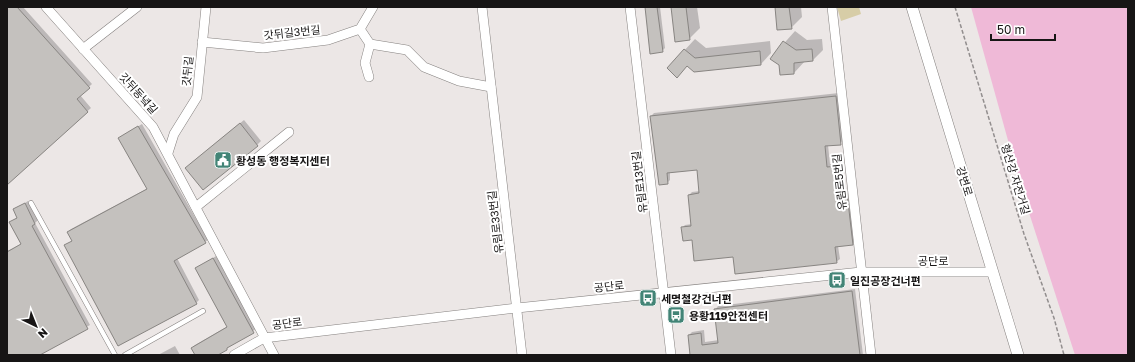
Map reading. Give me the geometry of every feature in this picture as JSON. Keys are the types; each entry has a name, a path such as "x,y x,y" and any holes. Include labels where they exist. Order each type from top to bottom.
{"street":[{"name":"갓뒤동녘길","path":"46,7 152,127 168,153 274,355"},
{"path":"83,49 137,7"},
{"name":"갓뒤길","path":"168,153 174,134 197,97 206,7"},
{"path":"373,7 360,29 370,44 407,50 424,66 459,81 491,87"},
{"name":"유림로33번길","path":"482,7 522,355"},
{"name":"유림로13번길","path":"630,7 671,355"},
{"name":"유림로5번길","path":"832,7 871,355"},
{"name":"강변로","path":"912,7 1018,355"},
{"name":"갓뒤길3번길","path":"202,42 263,48 328,40 360,29"},
{"path":"369,77 365,63 370,44"},
{"path":"196,207 289,132"},
{"name":"공단로","path":"234,355 264,338 517,308 861,272 993,272"}],"lane":[{"path":"31,203 113,354"},
{"path":"125,355 203,311"}],"path":[{"name":"형산강 자전거길","path":"955,7 1024,234 1054,318 1064,355"}],"shaded area":[{"path":"837,7 859,7 861,14 841,21"},
{"path":"971,7 1128,7 1128,355 1075,355 1022,191"}],"building":[{"path":"7,7 17,7 90,88 77,99 88,112 7,185"},
{"path":"645,7 657,7 663,52 650,54"},
{"path":"671,7 686,7 690,40 675,42"},
{"path":"775,7 789,7 792,29 777,30"},
{"path":"783,41 796,50 812,49 813,61 794,63 794,74 780,75 779,65 770,59"},
{"path":"684,49 695,58 760,51 761,65 694,72 687,66 677,78 667,68"},
{"path":"836,96 841,145 825,146 827,167 839,166 842,193 847,193 853,245 835,247 837,263 735,274 733,257 694,261 692,240 683,241 681,227 691,226 688,195 699,193 697,170 667,173 668,184 659,185 650,116"},
{"path":"240,123 258,146 203,190 185,168"},
{"path":"138,126 206,243 174,261 197,304 118,346 64,245 72,241 67,232 147,189 118,138"},
{"path":"25,203 35,224 32,226 88,329 40,355 7,355 7,252 21,244 9,222 17,218 13,209"},
{"path":"213,258 254,333 227,348 227,350 218,355 195,355 191,348 227,327 195,268"},
{"path":"852,291 860,355 690,355 688,335 701,333 702,345 718,343 714,309"}],"place":[{"name":"황성동 행정복지센터","path":"223,160"},
{"name":"일진공장건너편","path":"837,280"},
{"name":"세명철강건너편","path":"648,298"},
{"name":"용황119안전센터","path":"676,315"}]}
